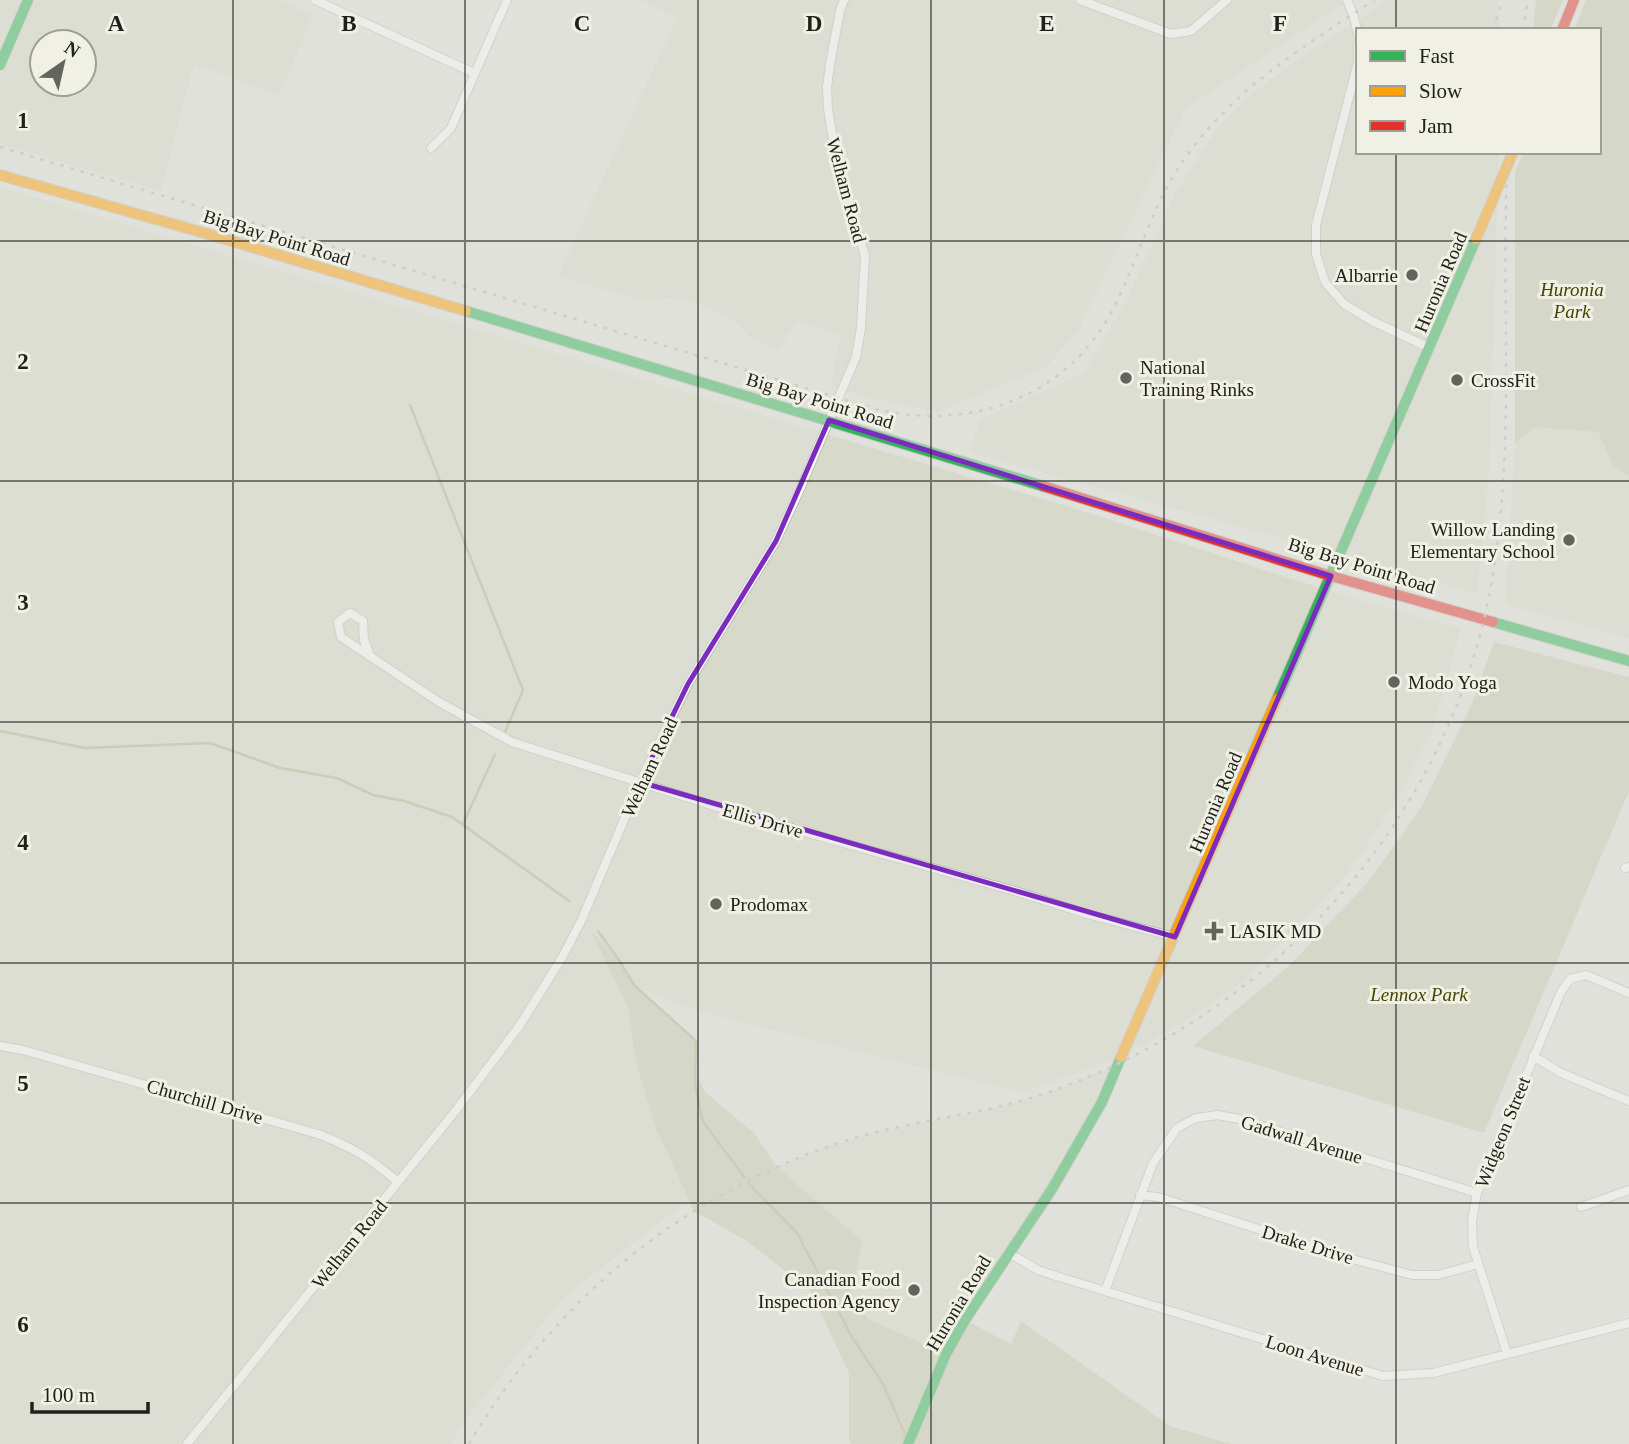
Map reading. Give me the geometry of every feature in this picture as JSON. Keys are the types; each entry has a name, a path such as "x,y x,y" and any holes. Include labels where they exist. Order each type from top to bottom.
{"street":[{"path":"0,65 28,0"},
{"path":"315,0 474,73"},
{"path":"431,148 451,128 507,0"},
{"name":"Welham Road","path":"187,1444 457,1109 520,1025 563,956 582,919 640,782 688,684 776,541 800,489 856,357 861,328 865,256 835,154 828,108 830,64 844,0"},
{"path":"1080,0 1171,34 1191,31 1227,0"},
{"path":"1347,0 1356,28"},
{"path":"1563,28 1574,0"},
{"path":"1356,70 1316,225 1316,254 1325,282 1344,304 1372,321 1430,348"},
{"name":"Huronia Road","path":"908,1444 952,1342 1052,1189 1102,1102 1512,154"},
{"name":"Big Bay Point Road","path":"0,175 829,420 1331,576 1629,661"},
{"name":"Ellis Drive","path":"370,656 363,640 363,621 350,613 338,622 341,637 439,702 512,742 733,812 1175,937"},
{"name":"Widgeon Street","path":"1507,1353 1473,1247 1472,1221 1477,1193 1533,1056 1561,992 1570,979 1586,975 1629,993"},
{"name":"Churchill Drive","path":"0,1045 318,1133 349,1145 398,1182"},
{"path":"1533,1056 1561,1073 1629,1101"},
{"name":"Gadwall Avenue","path":"1105,1291 1153,1163 1177,1128 1196,1118 1218,1115 1239,1119 1477,1193"},
{"path":"1581,1207 1629,1190"},
{"name":"Drake Drive","path":"1140,1195 1158,1197 1352,1259 1412,1275 1438,1275 1478,1264"},
{"name":"Loon Avenue","path":"1009,1253 1038,1270 1383,1376 1433,1373 1629,1323"}],"highlighted area":[{"path":"829,420 1331,576 1175,937 640,782 688,684 776,541"}],"shaded area":[{"path":"0,0 279,0 313,16 279,96 194,64 161,191 0,144"},
{"path":"641,0 1349,0 1185,109 1078,331 1046,367 937,412 857,395 831,385 840,336 797,321 778,350 750,338 734,320 682,297 644,301 558,276 677,18"},
{"path":"1387,0 1497,0 1500,28 1356,28 1356,154 1499,154 1489,474 1477,594 970,453 980,420 1084,373 1127,300 1176,191 1219,126 1248,97"},
{"path":"0,187 1073,508 1339,594 1461,629 1433,728 1401,793 1348,873 1242,983 1169,1031 1114,1060 1023,1092 692,1009 634,985 617,957 592,934 628,1007 636,1062 655,1126 689,1200 564,1297 463,1424 451,1444 0,1444"},
{"name":"Willow Landing Elementary School","path":"1534,427 1598,432 1613,465 1629,476 1629,638 1505,604 1515,444"},
{"path":"1119,1064 1102,1102 946,1354 868,1319 851,1298 777,1167 869,1134 995,1108 1046,1094"}],"green space":[{"path":"1536,0 1563,0 1551,28 1533,28"},
{"name":"Huronia Park","path":"1586,0 1629,0 1629,476 1613,465 1598,432 1534,427 1515,444 1515,172 1523,154 1601,154 1601,28 1575,28"},
{"name":"Lennox Park","path":"1494,642 1629,677 1629,791 1484,1133 1193,1046 1290,965 1369,881 1422,806 1471,706"},
{"path":"591,932 617,957 634,985 696,1041 695,1072 705,1092 755,1134 777,1167 862,1241 851,1298 868,1319 946,1354 965,1320 1011,1344 1021,1321 1170,1426 1232,1444 851,1444 849,1373 810,1290 745,1240 694,1211 655,1126 636,1062 628,1007"}],"waterway":[{"path":"410,405 523,690 505,732"},
{"path":"0,731 85,748 210,743 280,768 337,778 373,795 404,801 452,817 569,901"},
{"path":"463,824 495,754"},
{"path":"598,931 634,985 696,1041 695,1085 703,1122 745,1178"},
{"path":"748,1183 797,1233 852,1337 883,1384 907,1439"}],"railway":[{"path":"0,147 879,410 915,415 950,415 984,410 1017,399 1047,383 1073,362 1097,335 1116,303 1167,187 1190,151 1231,105 1253,86 1374,0"},
{"path":"1494,28 1502,0"},
{"path":"1523,28 1528,0"},
{"path":"469,1444 497,1400 563,1319 600,1283 681,1219 773,1169 821,1149 854,1138 1031,1098 1126,1060 1198,1019 1265,969 1325,912 1378,848 1422,778 1458,703 1483,623 1494,565 1505,448 1508,154"}],"traffic: fast":[{"path":"0,65 28,0"},
{"path":"1277,699 1476,239"},
{"path":"466,311 1043,486"},
{"path":"1493,622 1629,661"},
{"path":"908,1444 946,1354 965,1320 1052,1189 1102,1102 1121,1057"}],"traffic: slow":[{"path":"1476,239 1512,154"},
{"path":"0,175 466,311"},
{"path":"1121,1057 1277,699"}],"traffic: jam":[{"path":"1563,28 1574,0"},
{"path":"1043,486 1331,576 1493,622"}],"place":[{"name":"Albarrie","path":"1412,275"},
{"name":"National Training Rinks","path":"1126,378"},
{"name":"CrossFit","path":"1457,380"},
{"name":"Willow Landing Elementary School","path":"1569,540"},
{"name":"Modo Yoga","path":"1394,682"},
{"name":"Prodomax","path":"716,904"},
{"name":"LASIK MD","path":"1214,931"},
{"name":"Canadian Food Inspection Agency","path":"914,1290"}]}
